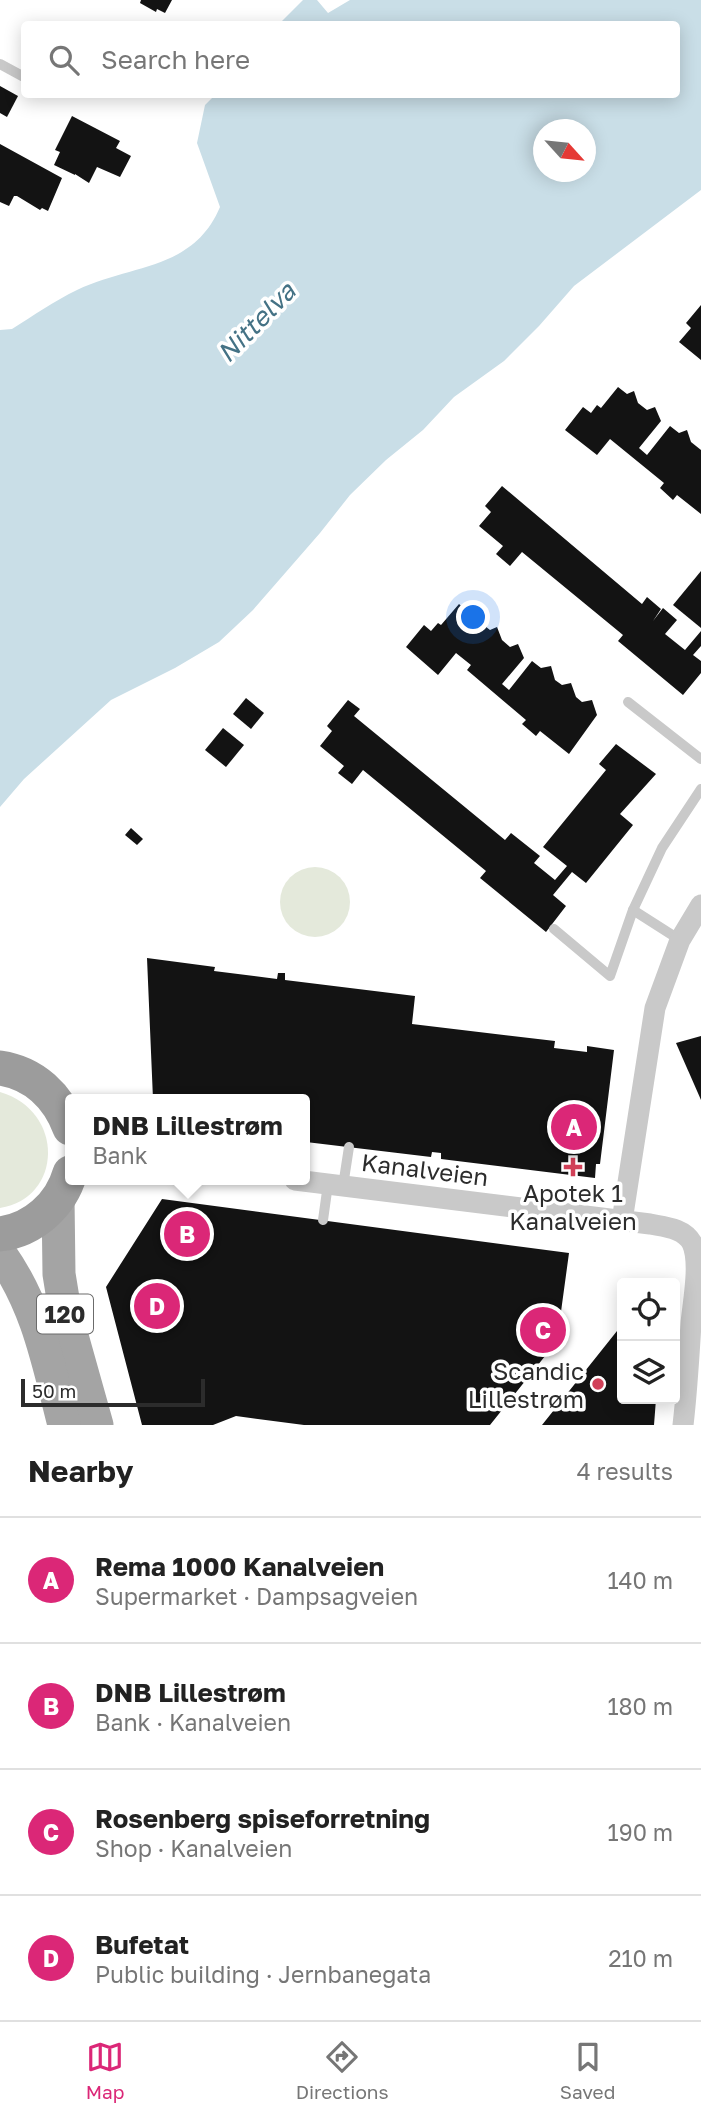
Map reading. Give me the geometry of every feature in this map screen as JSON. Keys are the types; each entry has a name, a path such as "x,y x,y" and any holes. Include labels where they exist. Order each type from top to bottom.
{"highway":[{"path":"0,1040 16,1074 56,1100 65,1115"},
{"path":"0,1234 27,1226 44,1214 65,1184"}],"main road":[{"name":"120","path":"66,1185 59,1274 65,1311 97,1425"},
{"name":"120","path":"0,1253 23,1287 37,1321 64,1425"}],"street":[{"path":"622,1221 656,1008 680,940 701,905"},
{"name":"Kanalveien","path":"310,1182 673,1228 684,1234 692,1242 696,1281 683,1425"}],"lane":[{"path":"0,64 21,75"},
{"path":"628,702 701,760"},
{"path":"554,929 610,976 633,910 662,848 701,789"},
{"path":"633,910 680,940"},
{"path":"323,1220 349,1147"}],"shaded area":[{"path":"315,867 340,877 350,902 340,927 315,937 290,927 280,902 290,877"},
{"path":"0,1092 21,1102 36,1117 45,1134 48,1153 45,1172 36,1188 21,1201 0,1208"}],"water":[{"name":"Nittelva","path":"303,0 317,0 328,13 350,0 701,0 701,190 574,286 504,361 454,397 423,430 386,460 350,495 253,610 219,642 111,700 24,779 0,807 0,330 12,329 77,290 159,263 194,243 208,228 220,207 197,143 205,105 212,98 680,98 680,21 282,21"}],"building":[{"path":"141,0 172,0 165,13 157,9 156,12 140,3"},
{"path":"0,86 18,96 7,117 0,113"},
{"path":"72,116 120,141 116,148 131,156 120,177 97,167 89,183 54,165 60,152 55,150"},
{"path":"0,144 62,178 48,211 42,208 40,210 17,196 14,196 9,206 0,202"},
{"path":"701,305 701,360 679,342 691,328 686,323"},
{"path":"618,387 627,394 634,391 638,403 647,410 655,407 661,421 639,448 647,455 670,426 679,433 687,430 691,442 701,450 701,514 677,495 673,500 660,488 664,483 610,439 597,455 565,430 583,407 591,413 597,405 601,408"},
{"path":"502,486 642,604 647,597 661,609 653,621 663,608 677,620 665,634 685,650 701,631 701,646 693,655 701,661 701,673 683,695 618,641 623,635 522,552 510,566 496,554 503,546 479,526 491,512 485,506"},
{"path":"701,571 701,628 673,605"},
{"path":"459,604 469,613 476,611 481,623 490,630 497,627 502,640 510,647 518,644 524,658 502,684 509,690 532,661 541,668 551,666 555,680 562,685 571,683 576,697 582,702 592,700 597,715 569,754 540,731 536,736 522,724 526,720 467,670 471,665 456,653 438,675 406,647 424,625 431,631 438,623 441,625"},
{"path":"246,698 264,713 251,729 233,714"},
{"path":"348,700 360,709 354,716 505,840 511,833 540,856 534,863 555,880 567,866 543,847 606,770 599,764 616,744 656,774 620,814 633,825 586,883 572,872 553,895 566,906 546,932 480,878 486,871 363,770 352,784 338,773 344,766 320,746 332,731 327,726"},
{"path":"223,728 244,745 226,767 205,750"},
{"path":"131,828 143,839 137,845 125,835"},
{"path":"147,958 215,967 214,971 277,979 278,973 285,973 285,980 415,996 412,1024 555,1041 554,1048 587,1052 587,1046 614,1050 600,1164 596,1164 595,1178 441,1159 441,1153 432,1152 431,1157 310,1142 310,1094 153,1094"},
{"path":"701,1036 701,1100 676,1043"},
{"path":"162,1199 569,1253 557,1341 490,1425 304,1425 236,1416 213,1425 142,1425 106,1287"},
{"name":"Scandic Lillestrøm","path":"617,1331 617,1404 656,1404 654,1425 542,1425"}],"place":[{"name":"Rema 1000 Kanalveien","path":"574,1127"},
{"name":"Apotek 1 Kanalveien","path":"573,1167"},
{"name":"DNB Lillestrøm","path":"187,1234"},
{"name":"Bufetat","path":"157,1306"},
{"name":"Rosenberg spiseforretning","path":"543,1330"},
{"name":"Scandic Lillestrøm","path":"598,1384"}]}
